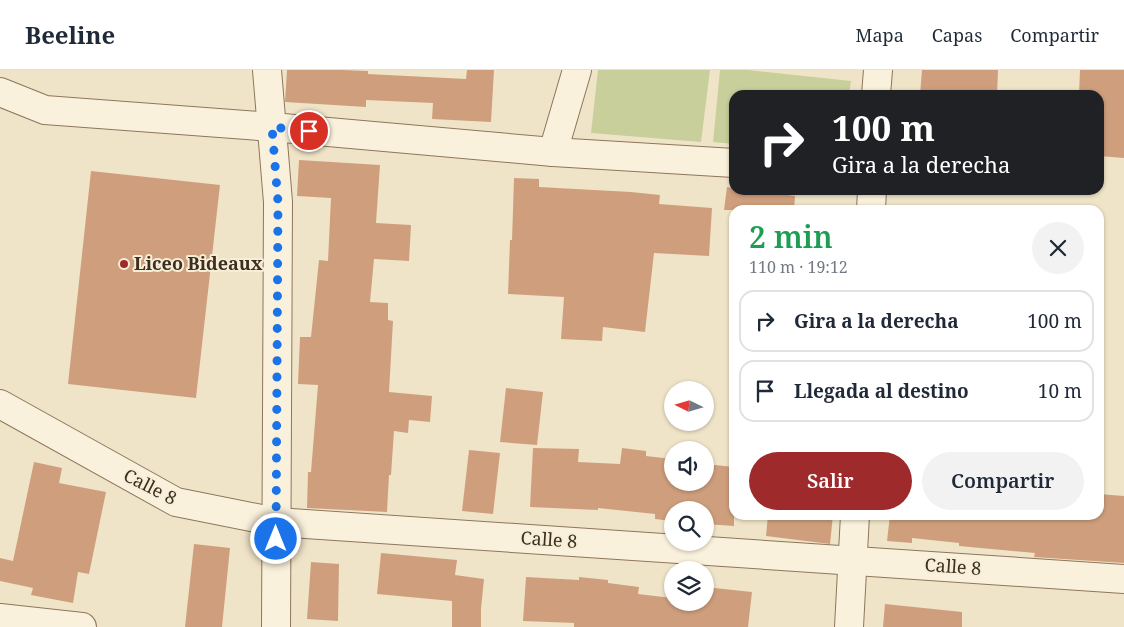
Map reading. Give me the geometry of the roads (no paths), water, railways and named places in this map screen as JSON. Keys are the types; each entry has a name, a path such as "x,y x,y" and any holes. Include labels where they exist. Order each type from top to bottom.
{"street":[{"path":"267,70 278,202 276,627"},
{"path":"553,152 577,70"},
{"path":"876,90 878,70"},
{"path":"0,92 45,110 272,127 553,152 729,163"},
{"name":"Calle 8","path":"0,404 176,502 276,522 1124,579"},
{"path":"849,627 856,520"},
{"path":"0,618 82,627"}],"place":[{"name":"Liceo Bideaux","path":"124,264"}]}
